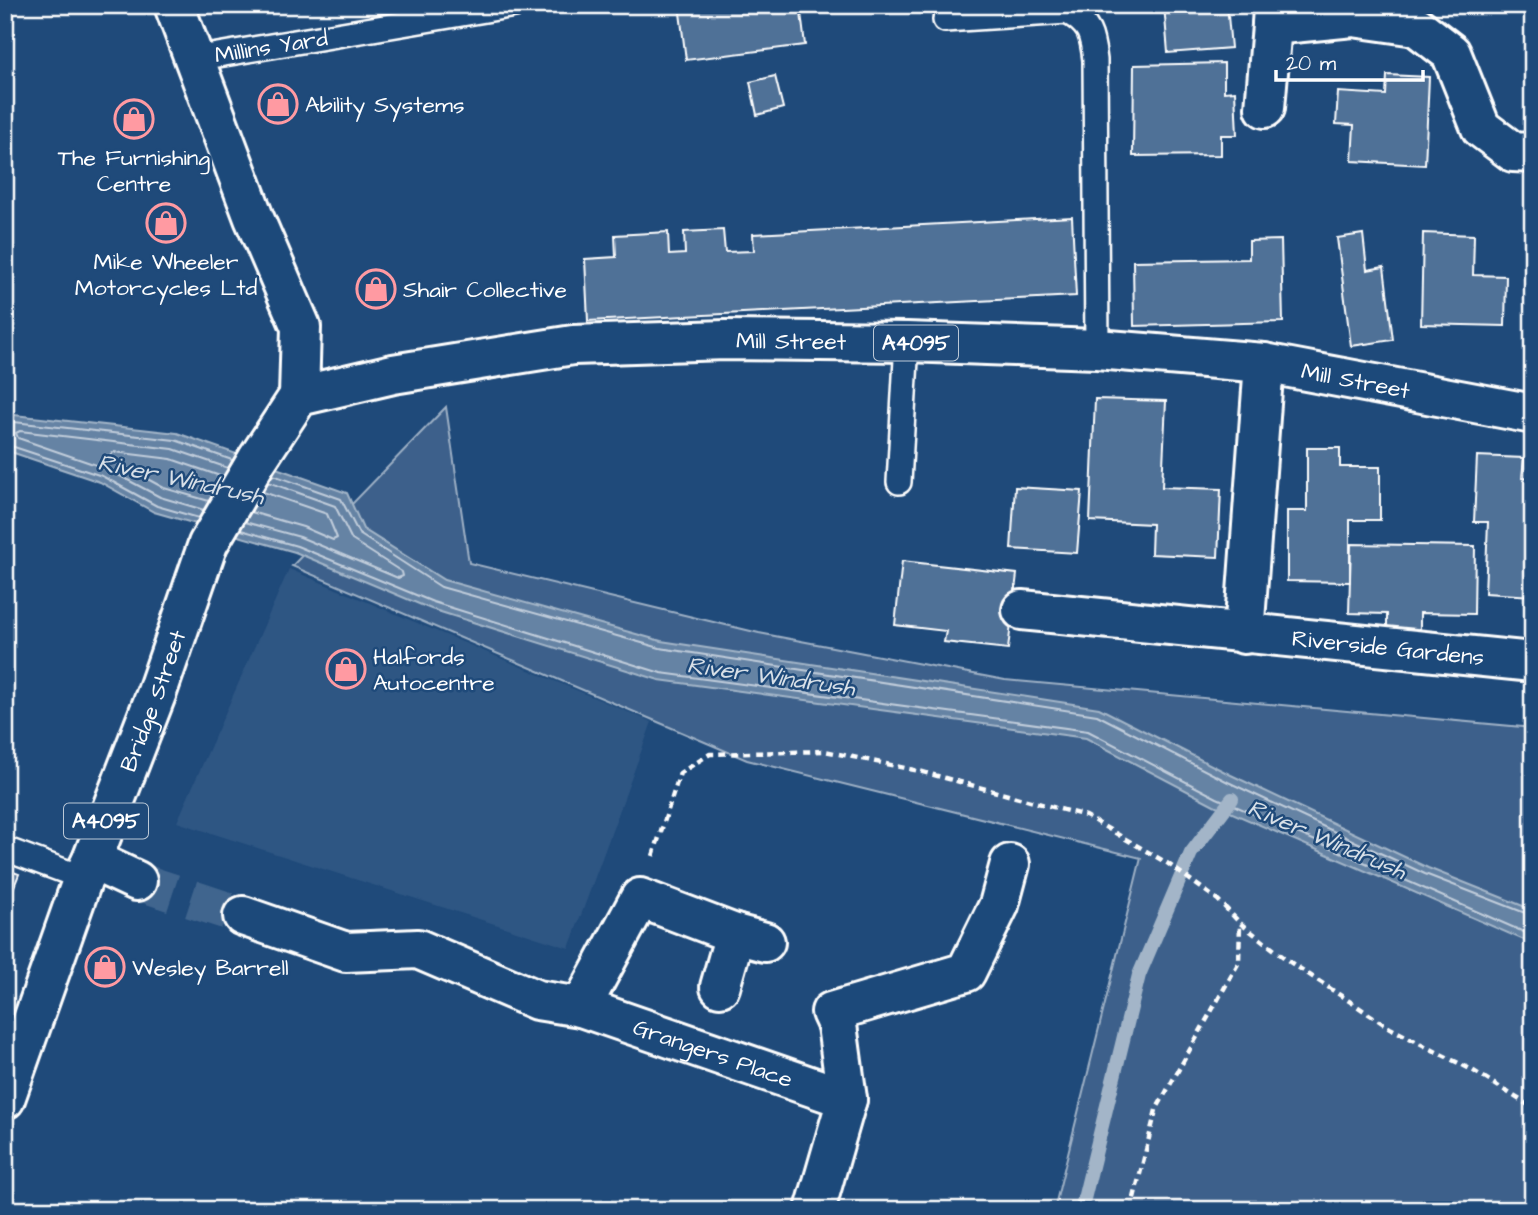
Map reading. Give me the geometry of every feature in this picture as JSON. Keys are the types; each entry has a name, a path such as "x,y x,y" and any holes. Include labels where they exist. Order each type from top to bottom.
{"street":[{"path":"174,5 254,218 301,327 299,396"},
{"path":"1265,108 1272,15 1353,17 1416,26 1451,53 1480,128 1513,152 1533,153"},
{"name":"Mill Street","path":"299,396 393,374 573,345 726,340 907,342 1097,349 1264,363 1533,414"},
{"path":"1244,634 1264,363"},
{"name":"Bridge Street","path":"5,1099 88,869 157,692 208,544 257,460 299,396"},
{"name":"Riverside Gardens","path":"1022,610 1533,662"},
{"path":"815,1210 847,1099 837,1025 831,1012 966,972 999,905 1010,864"},
{"path":"88,869 137,881"},
{"path":"581,1007 640,898 750,938 720,987"},
{"name":"Grangers Place","path":"243,916 346,953 418,950 537,1000 581,1007 847,1099"}],"lane":[{"name":"Millins Yard","path":"194,59 515,5"},
{"path":"945,19 1067,12 1081,19 1092,36 1095,60 1097,349"},
{"path":"899,482 907,342"},
{"path":"5,849 88,869"}],"path":[{"path":"640,898 680,773 710,754 825,751 919,771 1086,816 1167,863 1218,900 1240,923 1290,962 1390,1028 1472,1070 1533,1108"},
{"path":"1131,1210 1156,1110 1239,962 1240,923"}],"shaded area":[{"path":"446,407 469,563 759,633 1005,680 1533,728 1533,1210 1054,1210 1141,858 747,760 292,566"},
{"path":"289,569 652,722 569,948 177,822"}],"water":[{"name":"River Windrush","path":"5,414 177,433 347,493 363,529 444,580 661,641 1099,708 1231,775 1428,868 1533,910 1533,944 1214,805 1086,738 659,680 431,609 295,552 154,512 100,482 5,450"}],"building":[{"path":"679,5 800,5 805,45 686,60"},
{"path":"1164,5 1227,5 1231,48 1168,53"},
{"path":"1224,63 1224,92 1235,91 1237,135 1221,135 1221,155 1133,156 1134,65"},
{"path":"1387,75 1429,77 1425,165 1352,161 1354,125 1336,124 1338,92 1386,95"},
{"path":"775,76 783,108 757,115 750,82"},
{"path":"1072,217 1076,296 588,321 585,259 616,257 615,235 668,232 669,255 685,254 684,232 723,230 725,252 754,251 753,234"},
{"path":"1423,233 1474,235 1473,275 1506,276 1505,326 1421,324"},
{"path":"1363,234 1367,270 1384,267 1393,340 1351,346 1337,238"},
{"path":"1281,240 1283,322 1134,326 1133,261 1249,259 1249,241"},
{"path":"1095,399 1166,401 1162,487 1221,489 1218,557 1151,554 1152,524 1090,521"},
{"path":"1307,448 1340,448 1340,467 1380,467 1380,520 1350,520 1350,582 1287,581 1287,511 1307,511"},
{"path":"1477,456 1524,458 1522,478 1533,479 1533,596 1485,593 1488,522 1474,522"},
{"path":"1015,487 1082,491 1077,553 1011,549"},
{"path":"1351,544 1475,546 1474,614 1420,613 1420,632 1387,632 1387,614 1349,613"},
{"path":"902,561 1017,574 1008,649 944,642 946,631 895,625"},
{"path":"5,869 19,874 5,909"}],"waterway":[{"path":"1083,1203 1139,975 1191,853 1232,799"}],"tunnel":[{"path":"137,881 243,916"}],"place":[{"name":"Ability Systems","path":"278,104"},
{"name":"The Furnishing Centre","path":"134,119"},
{"name":"Mike Wheeler Motorcycles Ltd","path":"166,223"},
{"name":"Shair Collective","path":"376,289"},
{"name":"Halfords Autocentre","path":"346,669"},
{"name":"Wesley Barrell","path":"105,967"}]}
